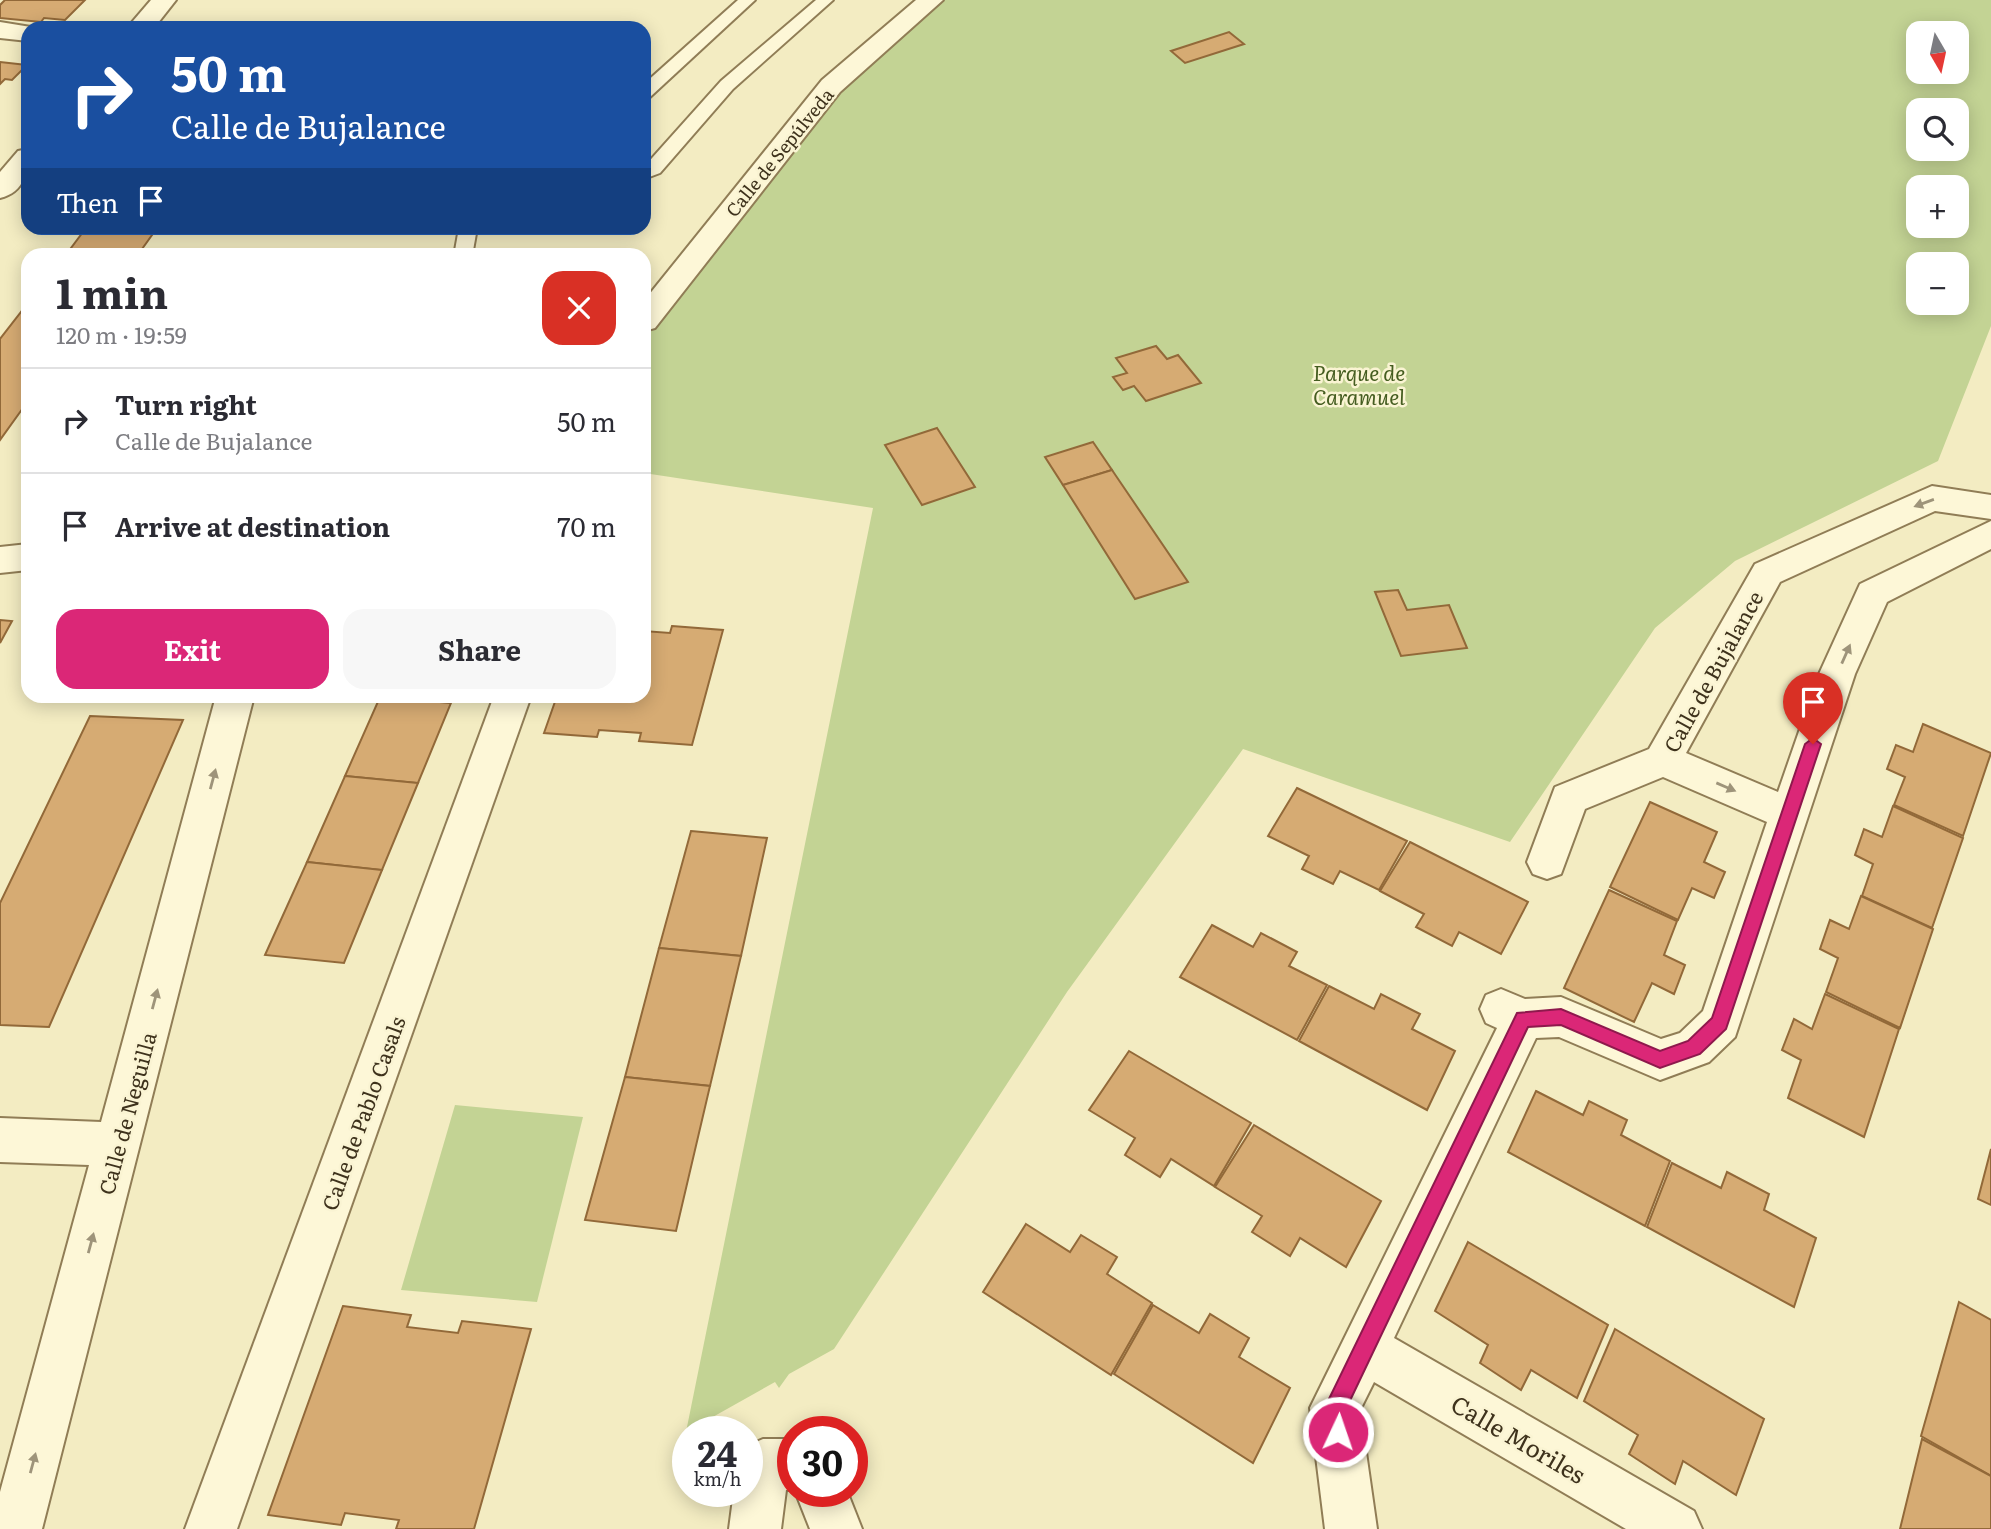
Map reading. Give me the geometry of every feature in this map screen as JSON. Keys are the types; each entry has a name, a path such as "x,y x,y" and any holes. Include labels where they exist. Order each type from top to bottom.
{"street":[{"path":"146,21 164,0"},
{"name":"Calle de Sepúlveda","path":"651,309 831,86 868,51 931,0"},
{"path":"0,30 21,32"},
{"path":"0,190 21,166"},
{"name":"Calle de Bujalance","path":"1547,862 1569,798 1663,760 1767,573 1932,498 1991,507"},
{"path":"1350,1529 1335,1408 1512,1014 1561,1017 1660,1060 1694,1048 1720,1023 1837,674 1873,593 1991,534"},
{"path":"0,560 21,558"},
{"name":"Calle de Neguilla","path":"16,1529 233,703"},
{"name":"Calle de Pablo Casals","path":"211,1529 510,703"},
{"name":"Calle de Bujalance","path":"1663,760 1788,814"},
{"path":"0,1140 117,1144"},
{"name":"Calle Moriles","path":"1363,1348 1675,1529"},
{"path":"755,1529 763,1465 777,1465"},
{"path":"827,1507 836,1529"}],"lane":[{"path":"651,87 747,0"},
{"path":"651,170 727,85 825,0"}],"green space":[{"name":"Parque de Caramuel","path":"931,0 1991,0 1991,326 1938,461 1735,561 1655,628 1510,842 1243,749 1067,992 834,1349 789,1374 779,1388 775,1382 714,1416 689,1416 873,508 651,474 651,313 809,113"},
{"path":"455,1105 583,1117 537,1302 401,1290"}],"building":[{"path":"5,0 85,0 65,20 0,18 0,5"},
{"path":"1229,32 1244,44 1185,63 1171,51"},
{"path":"0,62 21,64 21,71 12,80 5,79 0,84"},
{"path":"81,235 152,235 143,248 71,248"},
{"path":"21,312 21,411 0,440 0,339"},
{"path":"1156,346 1167,359 1178,355 1201,383 1146,401 1134,386 1123,390 1113,377 1127,373 1116,358"},
{"path":"937,428 975,487 922,505 885,445"},
{"path":"1093,442 1112,470 1063,485 1045,457"},
{"path":"1112,470 1188,582 1135,599 1063,485"},
{"path":"1398,590 1407,610 1449,605 1467,648 1401,656 1375,592"},
{"path":"0,620 12,621 0,643"},
{"path":"672,626 723,630 692,745 639,741 641,733 599,730 597,737 544,733 555,703 651,703 651,632 670,633"},
{"path":"377,703 451,703 418,783 345,776"},
{"path":"90,716 183,720 49,1027 0,1025 0,903"},
{"path":"1923,724 1991,753 1963,836 1894,805 1905,777 1887,769 1896,745 1913,752"},
{"path":"345,776 418,783 382,870 307,862"},
{"path":"1297,788 1407,841 1379,890 1340,871 1333,884 1302,869 1309,856 1268,836"},
{"path":"1650,802 1717,832 1704,862 1725,872 1714,898 1692,888 1678,920 1610,887"},
{"path":"1893,806 1963,838 1932,928 1862,896 1873,864 1855,855 1864,829 1882,837"},
{"path":"691,831 767,838 741,956 659,948"},
{"path":"1410,842 1528,902 1501,954 1459,932 1452,946 1416,927 1424,914 1380,891"},
{"path":"307,862 382,870 344,963 265,955"},
{"path":"1609,890 1677,921 1664,955 1685,965 1674,994 1652,983 1634,1022 1564,988"},
{"path":"1861,896 1933,929 1900,1028 1826,992 1838,958 1820,949 1830,920 1849,929"},
{"path":"1212,925 1253,947 1261,933 1297,952 1289,966 1327,985 1297,1040 1180,977"},
{"path":"659,948 741,956 710,1086 625,1077"},
{"path":"1329,986 1374,1009 1381,994 1420,1014 1412,1029 1455,1051 1427,1110 1299,1041"},
{"path":"1825,994 1899,1029 1864,1137 1788,1098 1801,1060 1782,1050 1794,1019 1812,1029"},
{"path":"1129,1051 1251,1123 1214,1186 1171,1159 1160,1177 1125,1155 1135,1138 1089,1110"},
{"path":"625,1077 710,1086 676,1231 585,1220"},
{"path":"1536,1091 1583,1115 1589,1101 1627,1120 1621,1135 1670,1161 1645,1226 1508,1152"},
{"path":"1254,1125 1381,1201 1346,1267 1300,1238 1290,1256 1252,1232 1262,1216 1215,1187"},
{"path":"1991,1149 1991,1205 1978,1199"},
{"path":"1672,1163 1721,1188 1727,1172 1769,1194 1764,1210 1816,1238 1794,1307 1647,1227"},
{"path":"1026,1224 1070,1252 1081,1235 1117,1257 1107,1274 1152,1303 1111,1375 983,1292"},
{"path":"1468,1242 1608,1325 1577,1398 1531,1370 1521,1390 1480,1363 1488,1345 1435,1311"},
{"path":"1959,1302 1991,1320 1991,1476 1921,1436"},
{"path":"1153,1305 1199,1333 1210,1314 1249,1338 1239,1357 1290,1388 1253,1463 1114,1374"},
{"path":"343,1306 411,1315 407,1327 458,1333 462,1321 531,1329 474,1529 396,1529 399,1520 345,1513 341,1525 268,1515"},
{"path":"1615,1329 1764,1419 1736,1495 1683,1461 1675,1484 1629,1454 1638,1435 1584,1401"},
{"path":"1922,1439 1991,1476 1991,1529 1900,1529"}],"route":[{"path":"1338,1432 1335,1408 1523,1019 1561,1017 1660,1060 1694,1048 1720,1023 1813,744"}]}
